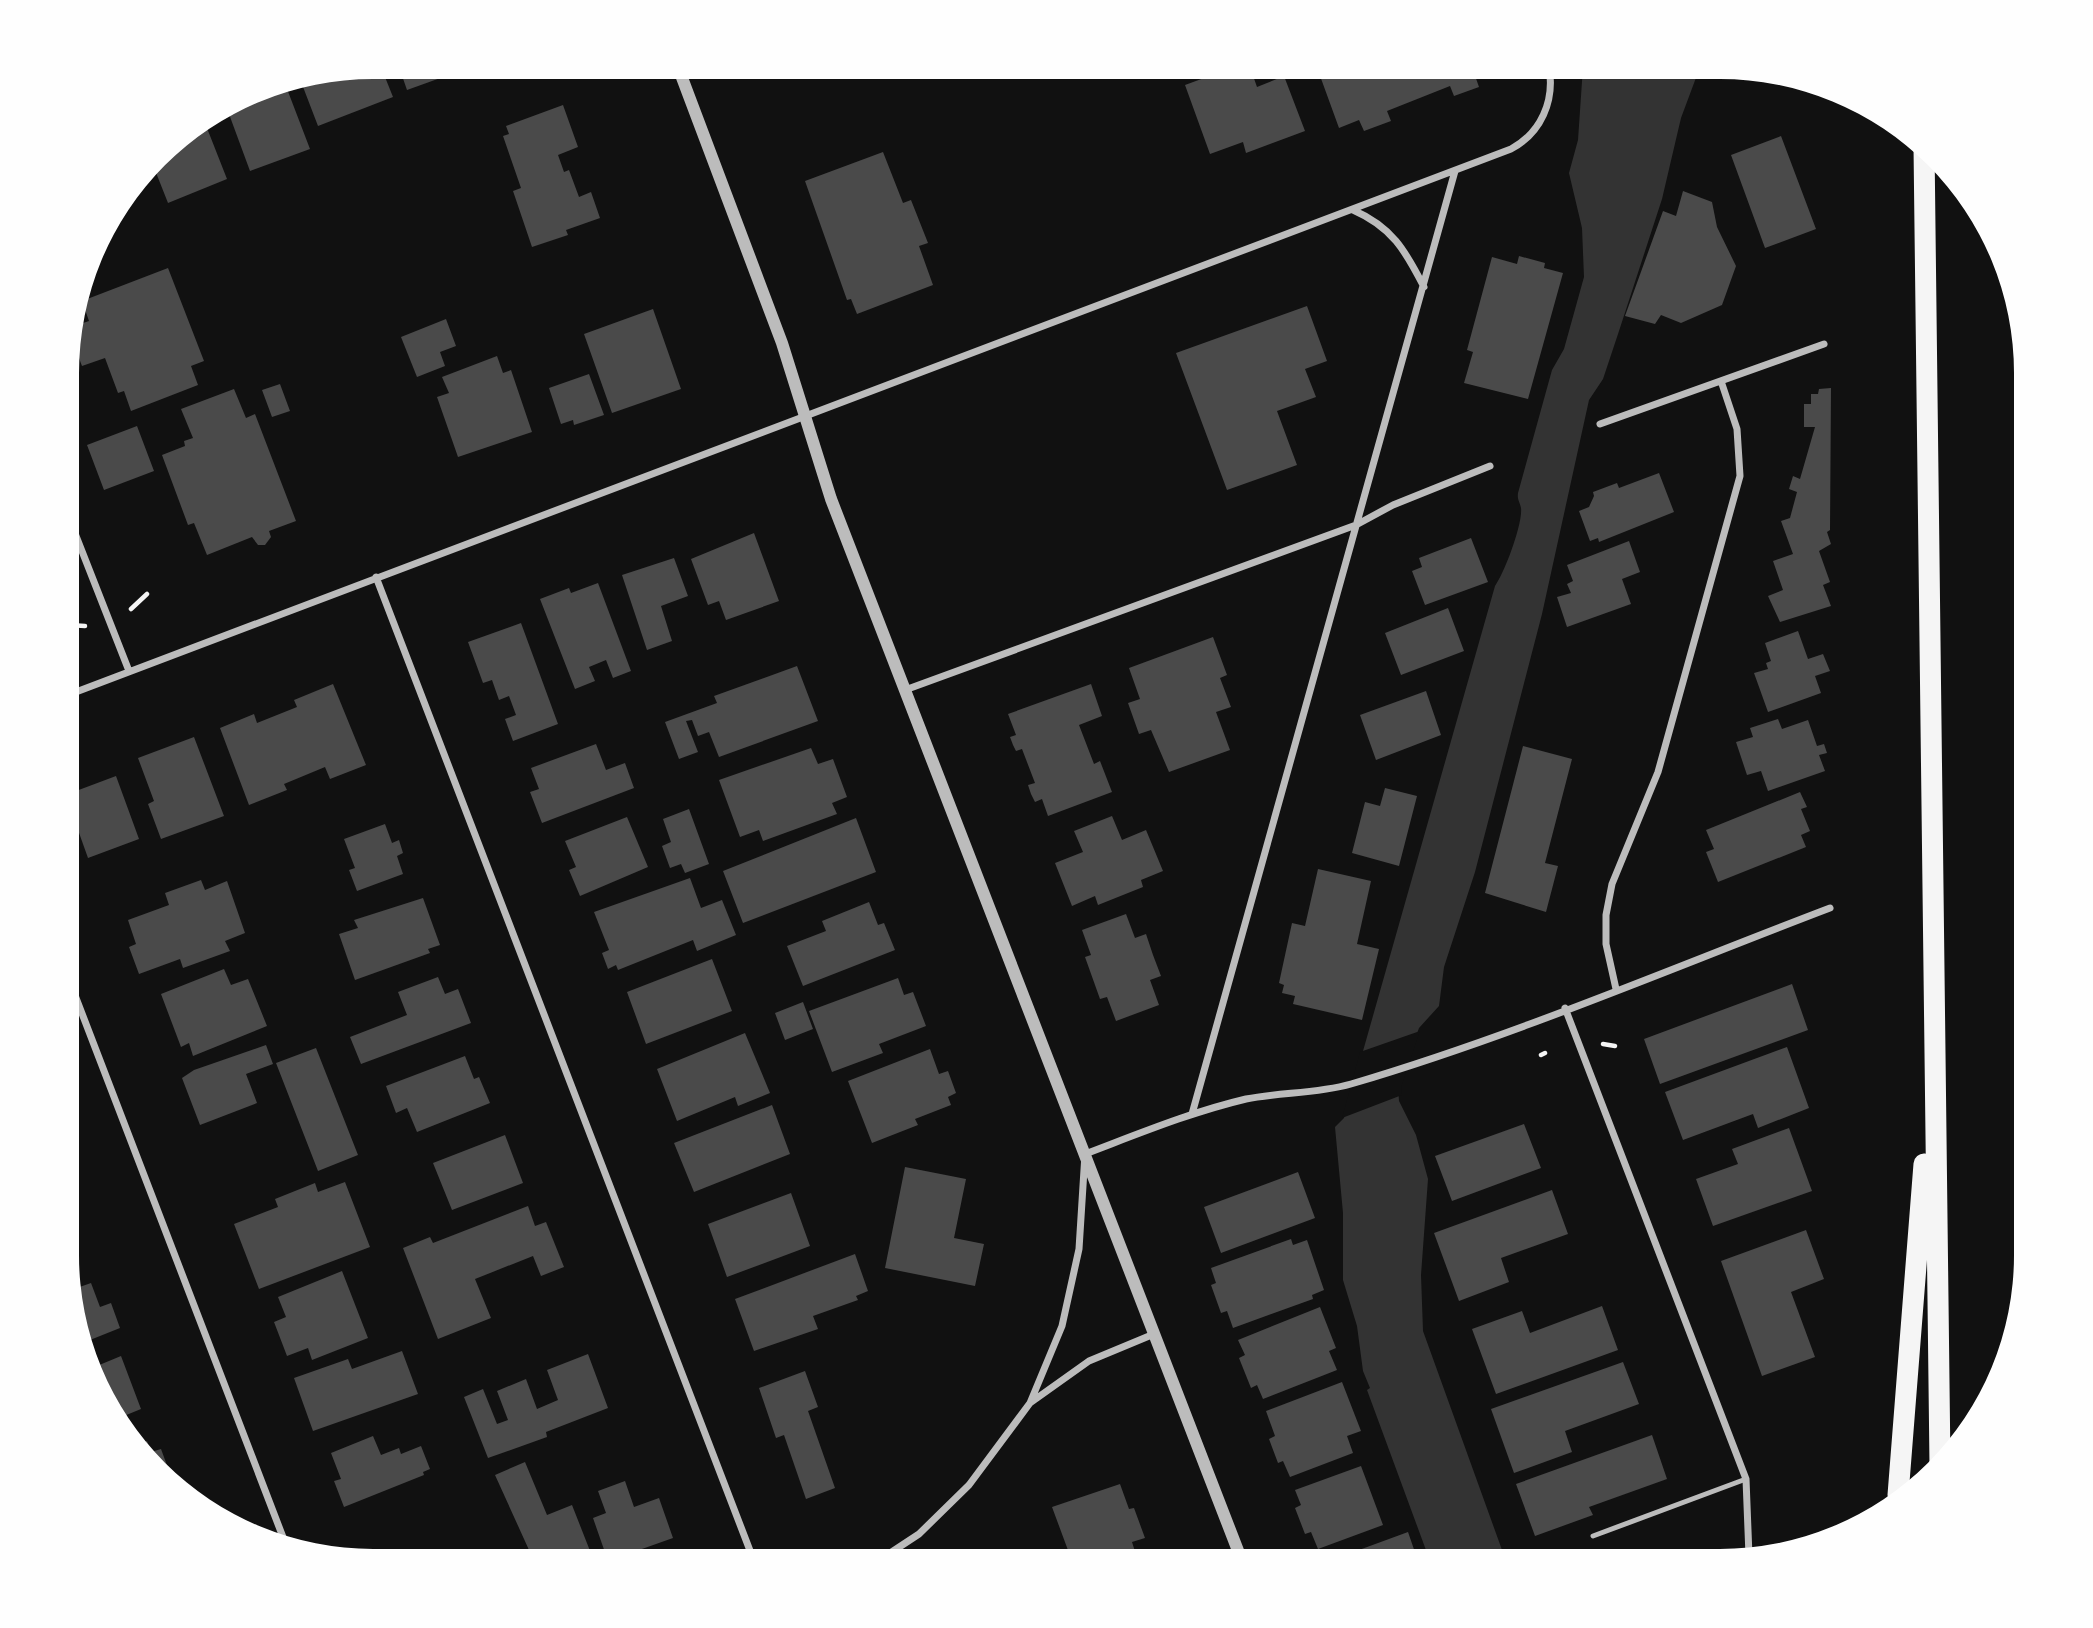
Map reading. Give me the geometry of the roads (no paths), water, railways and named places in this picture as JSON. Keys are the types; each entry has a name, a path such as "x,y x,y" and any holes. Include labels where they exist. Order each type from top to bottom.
{"highway":[{"path":"1924,161 1940,1450"},
{"path":"1899,1488 1935,1030"}],"street":[{"path":"683,79 782,343 831,499 1237,1549"},
{"path":"79,691 1455,171 1522,143 1537,127 1547,109 1549,79"},
{"path":"1192,1115 1455,171"},
{"path":"1353,210 1376,220 1389,232 1409,258 1424,287"},
{"path":"1600,424 1824,344"},
{"path":"1616,989 1605,944 1606,915 1612,884 1658,772 1740,476 1737,429 1721,381"},
{"path":"905,690 1356,525 1393,505 1490,466"},
{"path":"79,544 129,671"},
{"path":"376,577 749,1549"},
{"path":"1085,1154 1192,1115 1248,1099 1315,1093 1352,1084 1565,1008 1830,908"},
{"path":"79,1006 282,1535"},
{"path":"1565,1008 1746,1479 1749,1548"},
{"path":"896,1549 919,1534 969,1485 1030,1403 1062,1326 1072,1282 1079,1249 1085,1154"},
{"path":"1030,1403 1088,1361 1154,1334"}],"lane":[{"path":"1593,1536 1746,1479"}]}
